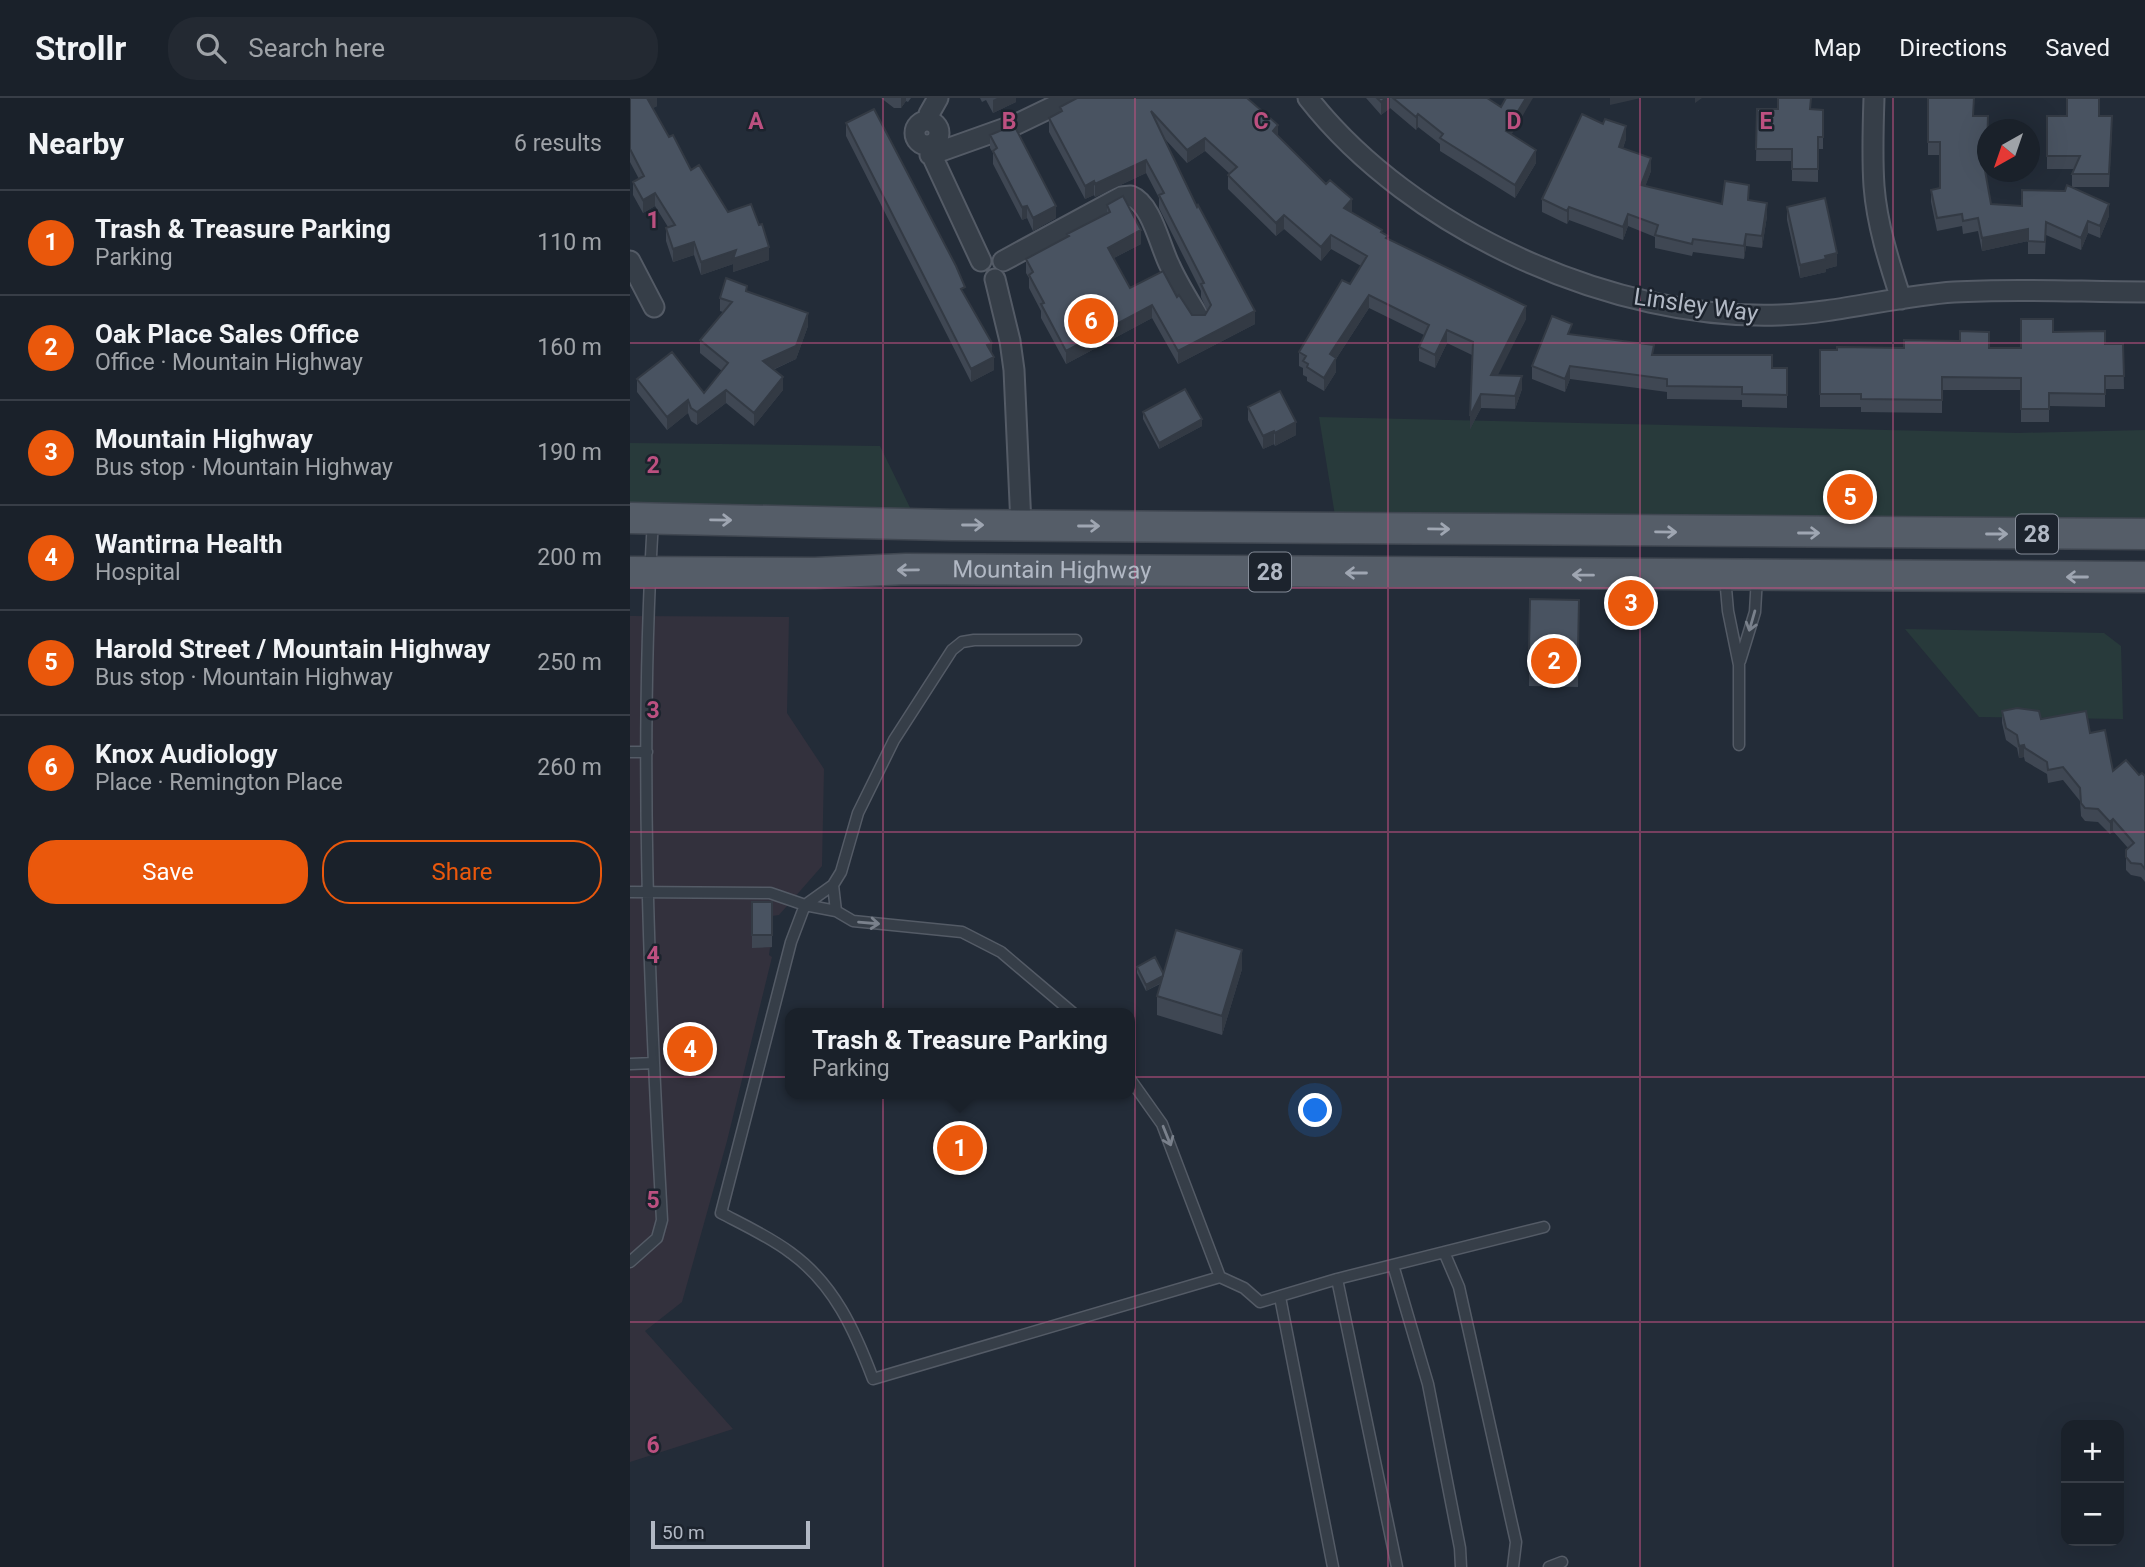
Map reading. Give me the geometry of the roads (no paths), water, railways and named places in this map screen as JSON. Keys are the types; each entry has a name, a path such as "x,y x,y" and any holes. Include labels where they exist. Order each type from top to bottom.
{"main road":[{"name":"Mountain Highway","path":"641,518 1741,533 2145,534"},
{"path":"1725,576 1741,533"},
{"path":"1741,533 1757,576"},
{"name":"Mountain Highway","path":"640,572 815,573 919,569 2145,578"}],"street":[{"path":"938,98 928,121 920,123 915,131 919,142 929,150 981,261 980,269 984,276 995,279"},
{"path":"929,150 1017,124 1071,98"},
{"name":"Linsley Way","path":"1308,98 1363,156 1467,231 1565,278 1613,293 1667,305 1746,315 1817,312 1954,292 2145,292"},
{"path":"1874,98 1873,168 1877,209 1884,244 1901,299"},
{"path":"1003,261 1121,197 1131,196 1140,202 1161,237 1170,266 1199,318"},
{"path":"981,261 991,255 999,256 1003,261 1004,271 995,279"},
{"path":"630,261 654,307"},
{"path":"995,279 1014,370 1021,525"}],"lane":[{"path":"630,1262 657,1238 662,1220 648,892 641,518"},
{"path":"1725,576 1738,665 1739,746"},
{"path":"1738,665 1755,612 1757,576"},
{"path":"1076,639 962,642 952,650 894,740 858,813 841,872 833,885 805,905 791,942 721,1213 793,1254 818,1279 837,1301 849,1322 873,1379 1220,1277 1244,1288 1260,1302 1337,1279 1544,1227"},
{"path":"630,752 647,752"},
{"path":"833,885 835,911"},
{"path":"630,891 770,893 805,905 835,911 853,921 962,932 1001,952 1067,1008"},
{"path":"630,1064 654,1063"},
{"path":"1135,1086 1162,1124 1220,1277"},
{"path":"1444,1252 1459,1287 1516,1542 1513,1567"},
{"path":"1394,1265 1428,1384 1460,1548 1461,1567"},
{"path":"1337,1279 1397,1567"},
{"path":"1280,1297 1334,1567"},
{"path":"1549,1567 1562,1562"}],"place":[{"name":"Knox Audiology","path":"1091,321"},
{"name":"Harold Street / Mountain Highway","path":"1850,497"},
{"name":"Mountain Highway","path":"1631,603"},
{"name":"Oak Place Sales Office","path":"1554,661"},
{"name":"Wantirna Health","path":"690,1049"},
{"name":"Trash & Treasure Parking","path":"960,1148"}]}
